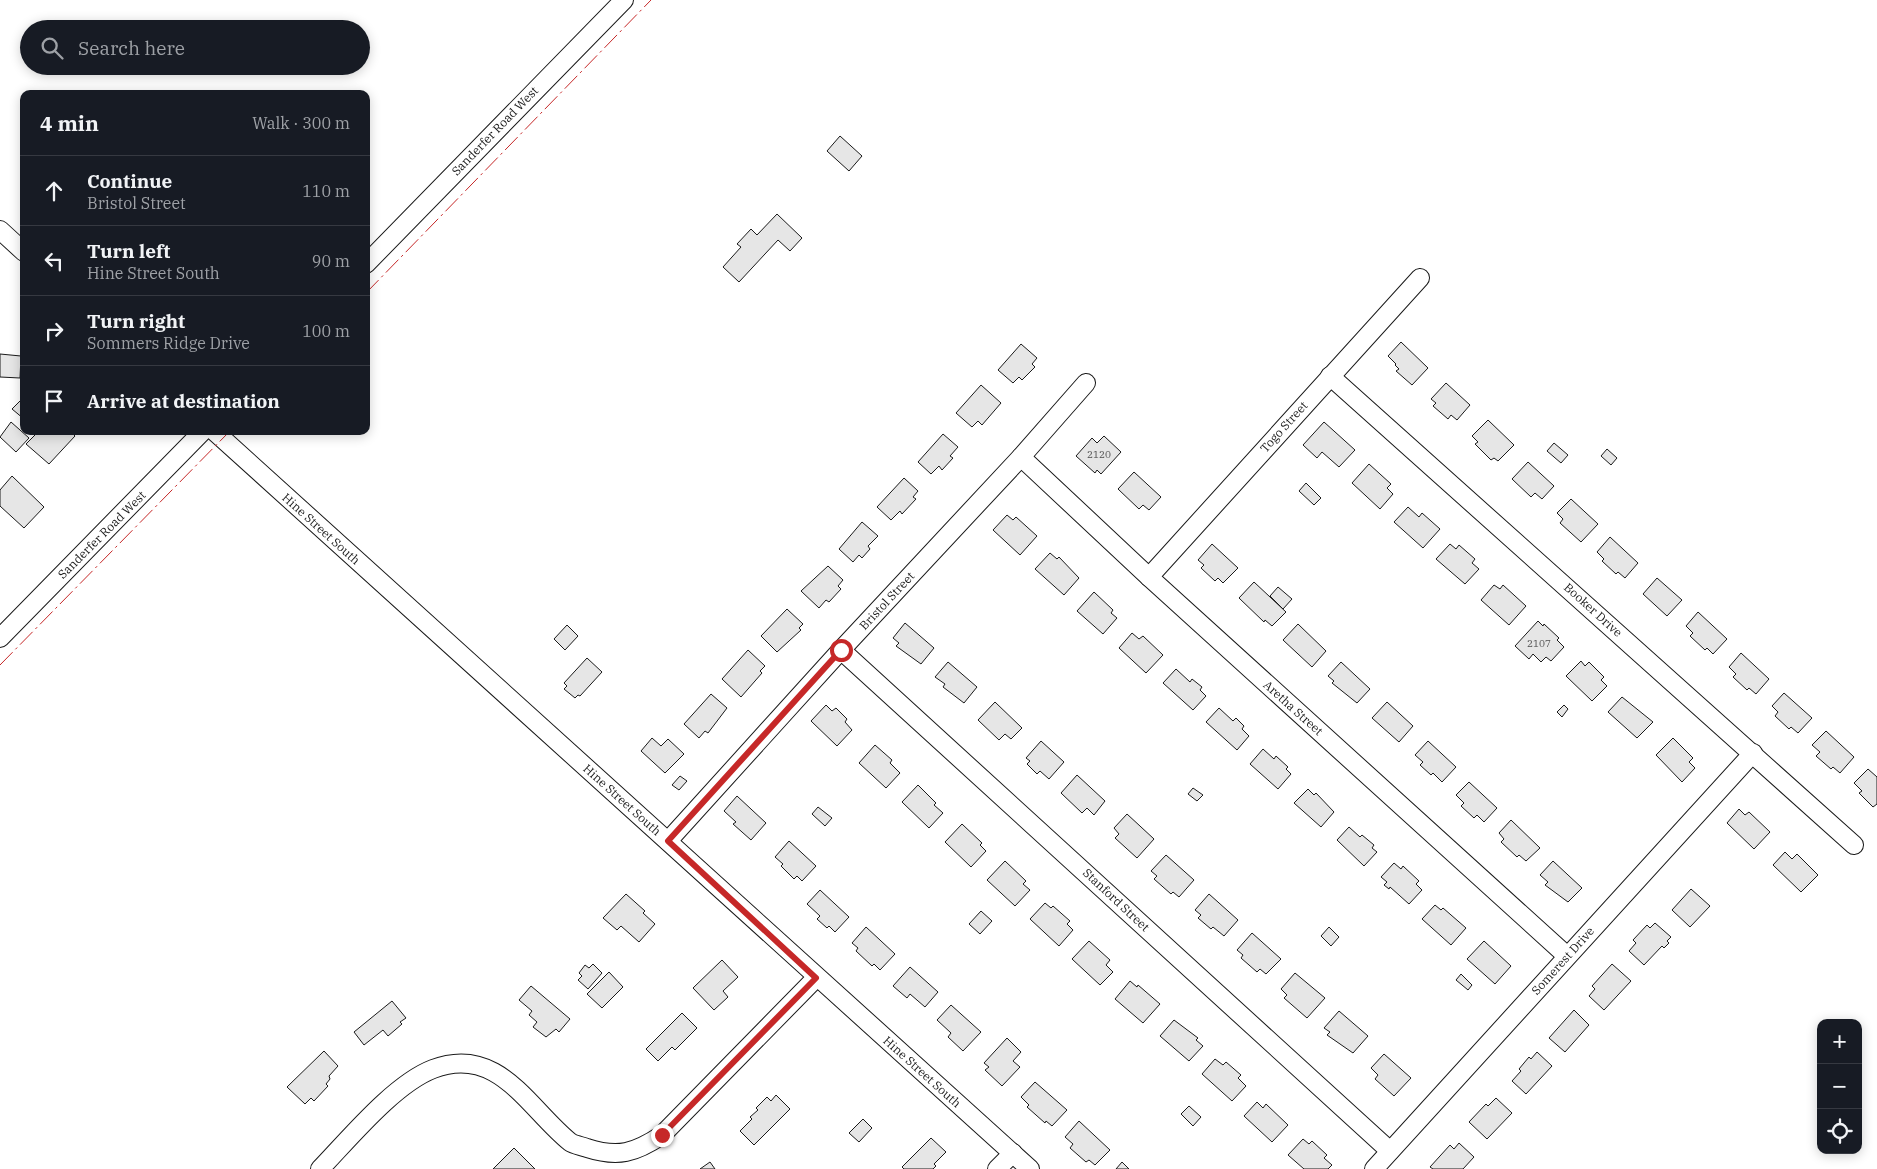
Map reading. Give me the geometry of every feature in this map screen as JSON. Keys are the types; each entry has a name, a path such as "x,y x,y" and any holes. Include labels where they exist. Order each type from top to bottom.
{"street":[{"name":"Sanderfer Road West","path":"370,260 624,0"},
{"path":"0,230 20,248"},
{"name":"Togo Street","path":"1149,578 1420,278"},
{"name":"Booker Drive","path":"1330,376 1854,845"},
{"name":"Bristol Street","path":"668,841 1086,384"},
{"name":"Sanderfer Road West","path":"0,638 199,435"},
{"name":"Hine Street South","path":"218,435 668,841 816,978 1030,1169"},
{"name":"Aretha Street","path":"1021,457 1149,578 1567,956"},
{"name":"Stanford Street","path":"841,650 1390,1151"},
{"name":"Somerest Drive","path":"1374,1169 1753,753"},
{"path":"320,1169 400,1089 432,1069 450,1064 469,1064 504,1077 519,1089 571,1143 608,1154 627,1152 645,1146 662,1135 816,978"},
{"path":"997,1169 1013,1153"}],"building":[{"path":"840,136 862,156 849,171 827,151"},
{"path":"777,214 802,238 790,251 778,240 739,282 723,267 741,247 737,244 751,229 757,235"},
{"path":"1401,342 1428,368 1412,385 1396,371 1399,369 1388,356"},
{"path":"1021,344 1037,358 1032,364 1035,367 1022,380 1019,377 1013,383 998,370"},
{"path":"0,354 20,356 20,378 0,377"},
{"path":"1446,383 1470,405 1457,420 1451,415 1448,419 1433,406 1436,403 1431,399"},
{"path":"981,385 1001,403 982,425 978,421 972,427 956,413"},
{"path":"20,401 20,416 12,409"},
{"path":"1488,420 1514,445 1498,461 1494,458 1491,460 1475,444 1478,442 1472,436"},
{"path":"11,422 20,430 20,435 26,435 29,438 16,452 0,437"},
{"path":"1324,422 1355,450 1339,467 1322,452 1317,458 1303,445"},
{"path":"943,434 958,447 950,456 953,458 942,470 939,466 931,474 918,462"},
{"path":"35,435 75,436 49,464 26,444"},
{"path":"1104,436 1121,452 1101,474 1097,470 1095,473 1076,456 1092,438 1097,443"},
{"path":"1554,443 1568,455 1561,463 1547,451"},
{"path":"1607,449 1617,458 1611,465 1601,456"},
{"path":"1528,462 1554,486 1542,499 1535,493 1531,497 1512,479"},
{"path":"1369,464 1391,484 1387,488 1393,494 1380,509 1352,483"},
{"path":"1134,472 1161,497 1149,510 1143,505 1139,509 1118,489"},
{"path":"12,476 44,507 24,528 0,506 0,490"},
{"path":"904,478 918,491 913,497 916,499 902,514 900,511 891,520 877,507"},
{"path":"1306,483 1321,498 1314,505 1299,491"},
{"path":"1571,499 1598,524 1581,542 1560,523 1563,519 1557,513"},
{"path":"1408,507 1419,517 1422,513 1440,529 1423,548 1394,522"},
{"path":"1007,515 1013,520 1016,517 1037,536 1020,555 993,530"},
{"path":"862,522 878,536 868,546 870,549 862,558 859,555 853,562 839,549"},
{"path":"1610,537 1638,563 1625,578 1618,572 1616,574 1602,561 1604,559 1597,552"},
{"path":"1212,544 1238,568 1223,583 1218,578 1215,581 1201,568 1204,565 1198,560"},
{"path":"1450,544 1456,549 1459,545 1475,559 1472,563 1479,569 1465,584 1436,559"},
{"path":"1050,553 1057,559 1059,557 1079,578 1064,595 1035,569"},
{"path":"828,566 843,580 838,586 841,589 829,602 826,600 819,608 801,591"},
{"path":"1657,578 1682,600 1667,616 1643,594"},
{"path":"1254,582 1286,612 1272,626 1265,620 1264,622 1239,598"},
{"path":"1494,585 1500,589 1503,585 1526,606 1509,625 1481,600"},
{"path":"1278,587 1292,599 1283,609 1270,596"},
{"path":"1094,592 1113,610 1111,613 1117,618 1103,634 1077,611"},
{"path":"787,609 803,624 799,628 801,630 777,652 761,636"},
{"path":"1698,612 1727,639 1713,654 1707,648 1705,650 1690,636 1693,633 1686,626"},
{"path":"1538,621 1559,638 1557,640 1564,647 1551,661 1546,657 1541,662 1533,654 1529,659 1515,646"},
{"path":"905,623 934,648 921,664 896,646 899,643 893,638"},
{"path":"1298,624 1326,651 1312,667 1283,640"},
{"path":"567,625 578,636 565,650 554,639"},
{"path":"1132,633 1139,639 1143,636 1163,655 1146,673 1119,648"},
{"path":"748,650 765,666 760,671 762,673 741,697 722,679"},
{"path":"1741,653 1769,679 1756,694 1749,688 1747,690 1733,677 1736,674 1729,667"},
{"path":"587,658 602,672 580,696 578,695 575,698 564,689 567,686 564,683"},
{"path":"1581,661 1585,666 1589,662 1604,677 1601,680 1607,686 1592,701 1566,676"},
{"path":"948,662 977,687 964,703 943,687 945,684 935,677"},
{"path":"1341,662 1370,689 1357,703 1332,683 1334,681 1328,676"},
{"path":"1176,669 1190,682 1192,679 1202,687 1200,690 1206,696 1193,710 1163,683"},
{"path":"1784,693 1812,718 1798,733 1791,727 1789,729 1775,716 1778,712 1772,706"},
{"path":"711,694 727,708 708,733 705,731 699,738 684,724"},
{"path":"1622,697 1653,722 1637,738 1608,712"},
{"path":"995,702 1022,728 1011,739 1005,734 999,740 978,720"},
{"path":"1387,702 1413,726 1399,742 1372,718"},
{"path":"826,705 832,711 836,708 847,719 845,722 852,730 837,746 811,721"},
{"path":"1564,705 1568,709 1562,717 1557,712"},
{"path":"1219,708 1233,721 1236,718 1244,726 1242,729 1249,736 1237,750 1206,722"},
{"path":"1826,731 1854,757 1840,773 1833,767 1831,769 1816,756 1820,752 1812,745"},
{"path":"652,738 661,746 668,739 684,754 665,773 641,751"},
{"path":"1673,738 1693,758 1689,762 1695,768 1682,782 1656,755"},
{"path":"1041,741 1064,762 1049,779 1040,771 1037,774 1027,764 1030,761 1026,758"},
{"path":"1428,741 1456,767 1442,782 1433,773 1431,775 1420,765 1423,762 1415,755"},
{"path":"875,745 892,760 890,763 900,773 886,788 859,763"},
{"path":"1263,749 1274,759 1276,756 1288,767 1286,769 1291,774 1278,789 1250,764"},
{"path":"1868,769 1877,777 1877,804 1873,807 1859,793 1862,791 1854,783"},
{"path":"1077,775 1105,801 1094,815 1087,808 1082,813 1061,793"},
{"path":"680,776 687,781 679,790 672,785"},
{"path":"1469,782 1497,808 1484,822 1477,815 1474,818 1461,806 1464,803 1456,795"},
{"path":"918,785 943,813 929,828 902,802"},
{"path":"1193,788 1203,795 1197,801 1188,794"},
{"path":"1308,789 1314,795 1316,793 1334,812 1321,827 1294,803"},
{"path":"737,796 766,823 751,840 733,824 736,822 724,811"},
{"path":"818,807 832,818 825,826 812,814"},
{"path":"1739,809 1745,815 1749,812 1770,832 1754,849 1727,823"},
{"path":"1127,814 1154,839 1137,858 1115,838 1119,834 1114,828"},
{"path":"1511,820 1540,848 1526,861 1519,855 1517,857 1501,842 1504,839 1499,833"},
{"path":"962,824 982,843 980,845 986,851 971,867 945,842"},
{"path":"1349,827 1360,837 1362,835 1374,845 1372,848 1377,852 1364,866 1337,840"},
{"path":"789,841 816,866 802,881 797,876 794,879 775,857"},
{"path":"1785,852 1792,859 1797,854 1818,875 1801,892 1773,865"},
{"path":"1166,855 1194,880 1179,897 1173,892 1171,894 1154,879 1157,876 1151,871"},
{"path":"1005,861 1026,881 1023,884 1030,890 1015,906 987,880"},
{"path":"1553,861 1582,888 1568,902 1545,885 1548,882 1540,875"},
{"path":"1394,863 1401,869 1403,866 1419,881 1416,884 1422,890 1409,904 1390,887 1389,889 1384,885 1387,882 1381,877"},
{"path":"1691,889 1710,906 1690,927 1672,910"},
{"path":"820,890 849,917 835,932 817,919 820,916 807,904"},
{"path":"626,894 645,911 643,913 655,924 639,942 621,926 617,930 603,918"},
{"path":"1209,894 1238,920 1224,936 1213,927 1211,929 1198,918 1201,915 1195,910"},
{"path":"1045,903 1051,908 1053,906 1070,921 1067,924 1073,930 1059,946 1030,919"},
{"path":"1435,905 1441,910 1443,908 1466,928 1451,945 1422,919"},
{"path":"981,911 992,921 980,934 969,924"},
{"path":"1655,923 1671,937 1667,941 1669,943 1664,948 1662,946 1644,965 1629,951 1636,943 1633,940 1647,925 1650,928"},
{"path":"866,927 895,954 880,970 874,964 872,966 856,951 858,948 852,943"},
{"path":"1329,927 1339,937 1331,946 1321,936"},
{"path":"1252,933 1281,959 1266,974 1260,969 1257,972 1241,958 1243,955 1237,950"},
{"path":"1089,941 1110,960 1106,965 1113,972 1100,985 1072,959"},
{"path":"1484,941 1511,966 1495,984 1467,959"},
{"path":"722,960 738,977 723,991 728,997 714,1010 693,988"},
{"path":"593,964 602,973 588,989 578,980 582,976 579,973 585,965 589,968"},
{"path":"1612,964 1631,981 1604,1010 1589,996 1595,989 1592,986"},
{"path":"910,967 938,992 925,1007 910,994 907,998 893,986"},
{"path":"609,972 623,987 602,1008 587,994"},
{"path":"1295,973 1325,998 1307,1018 1284,998 1287,995 1281,989"},
{"path":"1461,974 1472,985 1468,990 1456,980"},
{"path":"1130,981 1137,987 1138,985 1160,1004 1143,1023 1115,999"},
{"path":"531,986 570,1019 559,1032 556,1029 546,1037 533,1027 537,1022 529,1015 532,1011 519,1000"},
{"path":"392,1001 406,1018 388,1036 383,1030 364,1045 354,1032"},
{"path":"951,1005 981,1032 963,1051 948,1037 951,1033 937,1020"},
{"path":"1574,1010 1589,1025 1565,1052 1549,1038"},
{"path":"1339,1011 1368,1036 1353,1053 1327,1035 1330,1032 1324,1028"},
{"path":"682,1013 697,1028 675,1050 672,1047 658,1061 646,1049"},
{"path":"1174,1020 1198,1038 1196,1040 1203,1046 1189,1061 1160,1036"},
{"path":"1007,1038 1021,1052 1013,1061 1020,1067 1002,1086 985,1070 989,1067 984,1063"},
{"path":"324,1051 338,1066 329,1076 330,1079 326,1084 328,1086 314,1101 311,1098 305,1104 287,1087"},
{"path":"1537,1052 1552,1066 1526,1094 1512,1081 1521,1071 1519,1069 1529,1057 1531,1059"},
{"path":"1384,1054 1411,1078 1394,1096 1375,1079 1378,1075 1371,1068"},
{"path":"1215,1059 1223,1065 1226,1062 1241,1075 1238,1078 1246,1086 1232,1101 1202,1074"},
{"path":"1035,1082 1067,1110 1052,1126 1046,1121 1045,1123 1027,1107 1029,1105 1021,1097"},
{"path":"776,1095 790,1109 754,1145 740,1131 752,1119 750,1117 758,1110 756,1108 767,1097 771,1101"},
{"path":"1496,1098 1512,1113 1487,1139 1469,1122 1486,1104 1488,1106"},
{"path":"1257,1102 1263,1108 1266,1104 1288,1125 1272,1142 1244,1116"},
{"path":"1189,1106 1201,1117 1193,1126 1181,1114"},
{"path":"863,1119 872,1128 859,1142 849,1133"},
{"path":"1079,1121 1110,1150 1095,1165 1089,1160 1086,1162 1070,1148 1073,1144 1065,1137"},
{"path":"931,1138 946,1152 934,1164 936,1166 933,1169 904,1169 902,1167"},
{"path":"1303,1139 1309,1144 1312,1141 1327,1155 1324,1158 1332,1165 1328,1169 1304,1169 1288,1155"},
{"path":"1459,1143 1474,1157 1463,1169 1433,1169 1430,1167 1450,1145 1454,1149"},
{"path":"514,1148 535,1169 493,1169"},
{"path":"710,1162 715,1169 700,1169"},
{"path":"1122,1162 1129,1169 1116,1169"}],"power":[{"path":"370,289 651,0"},
{"path":"0,665 226,435"}],"route":[{"path":"662,1135 816,978 668,841 841,650"}]}
